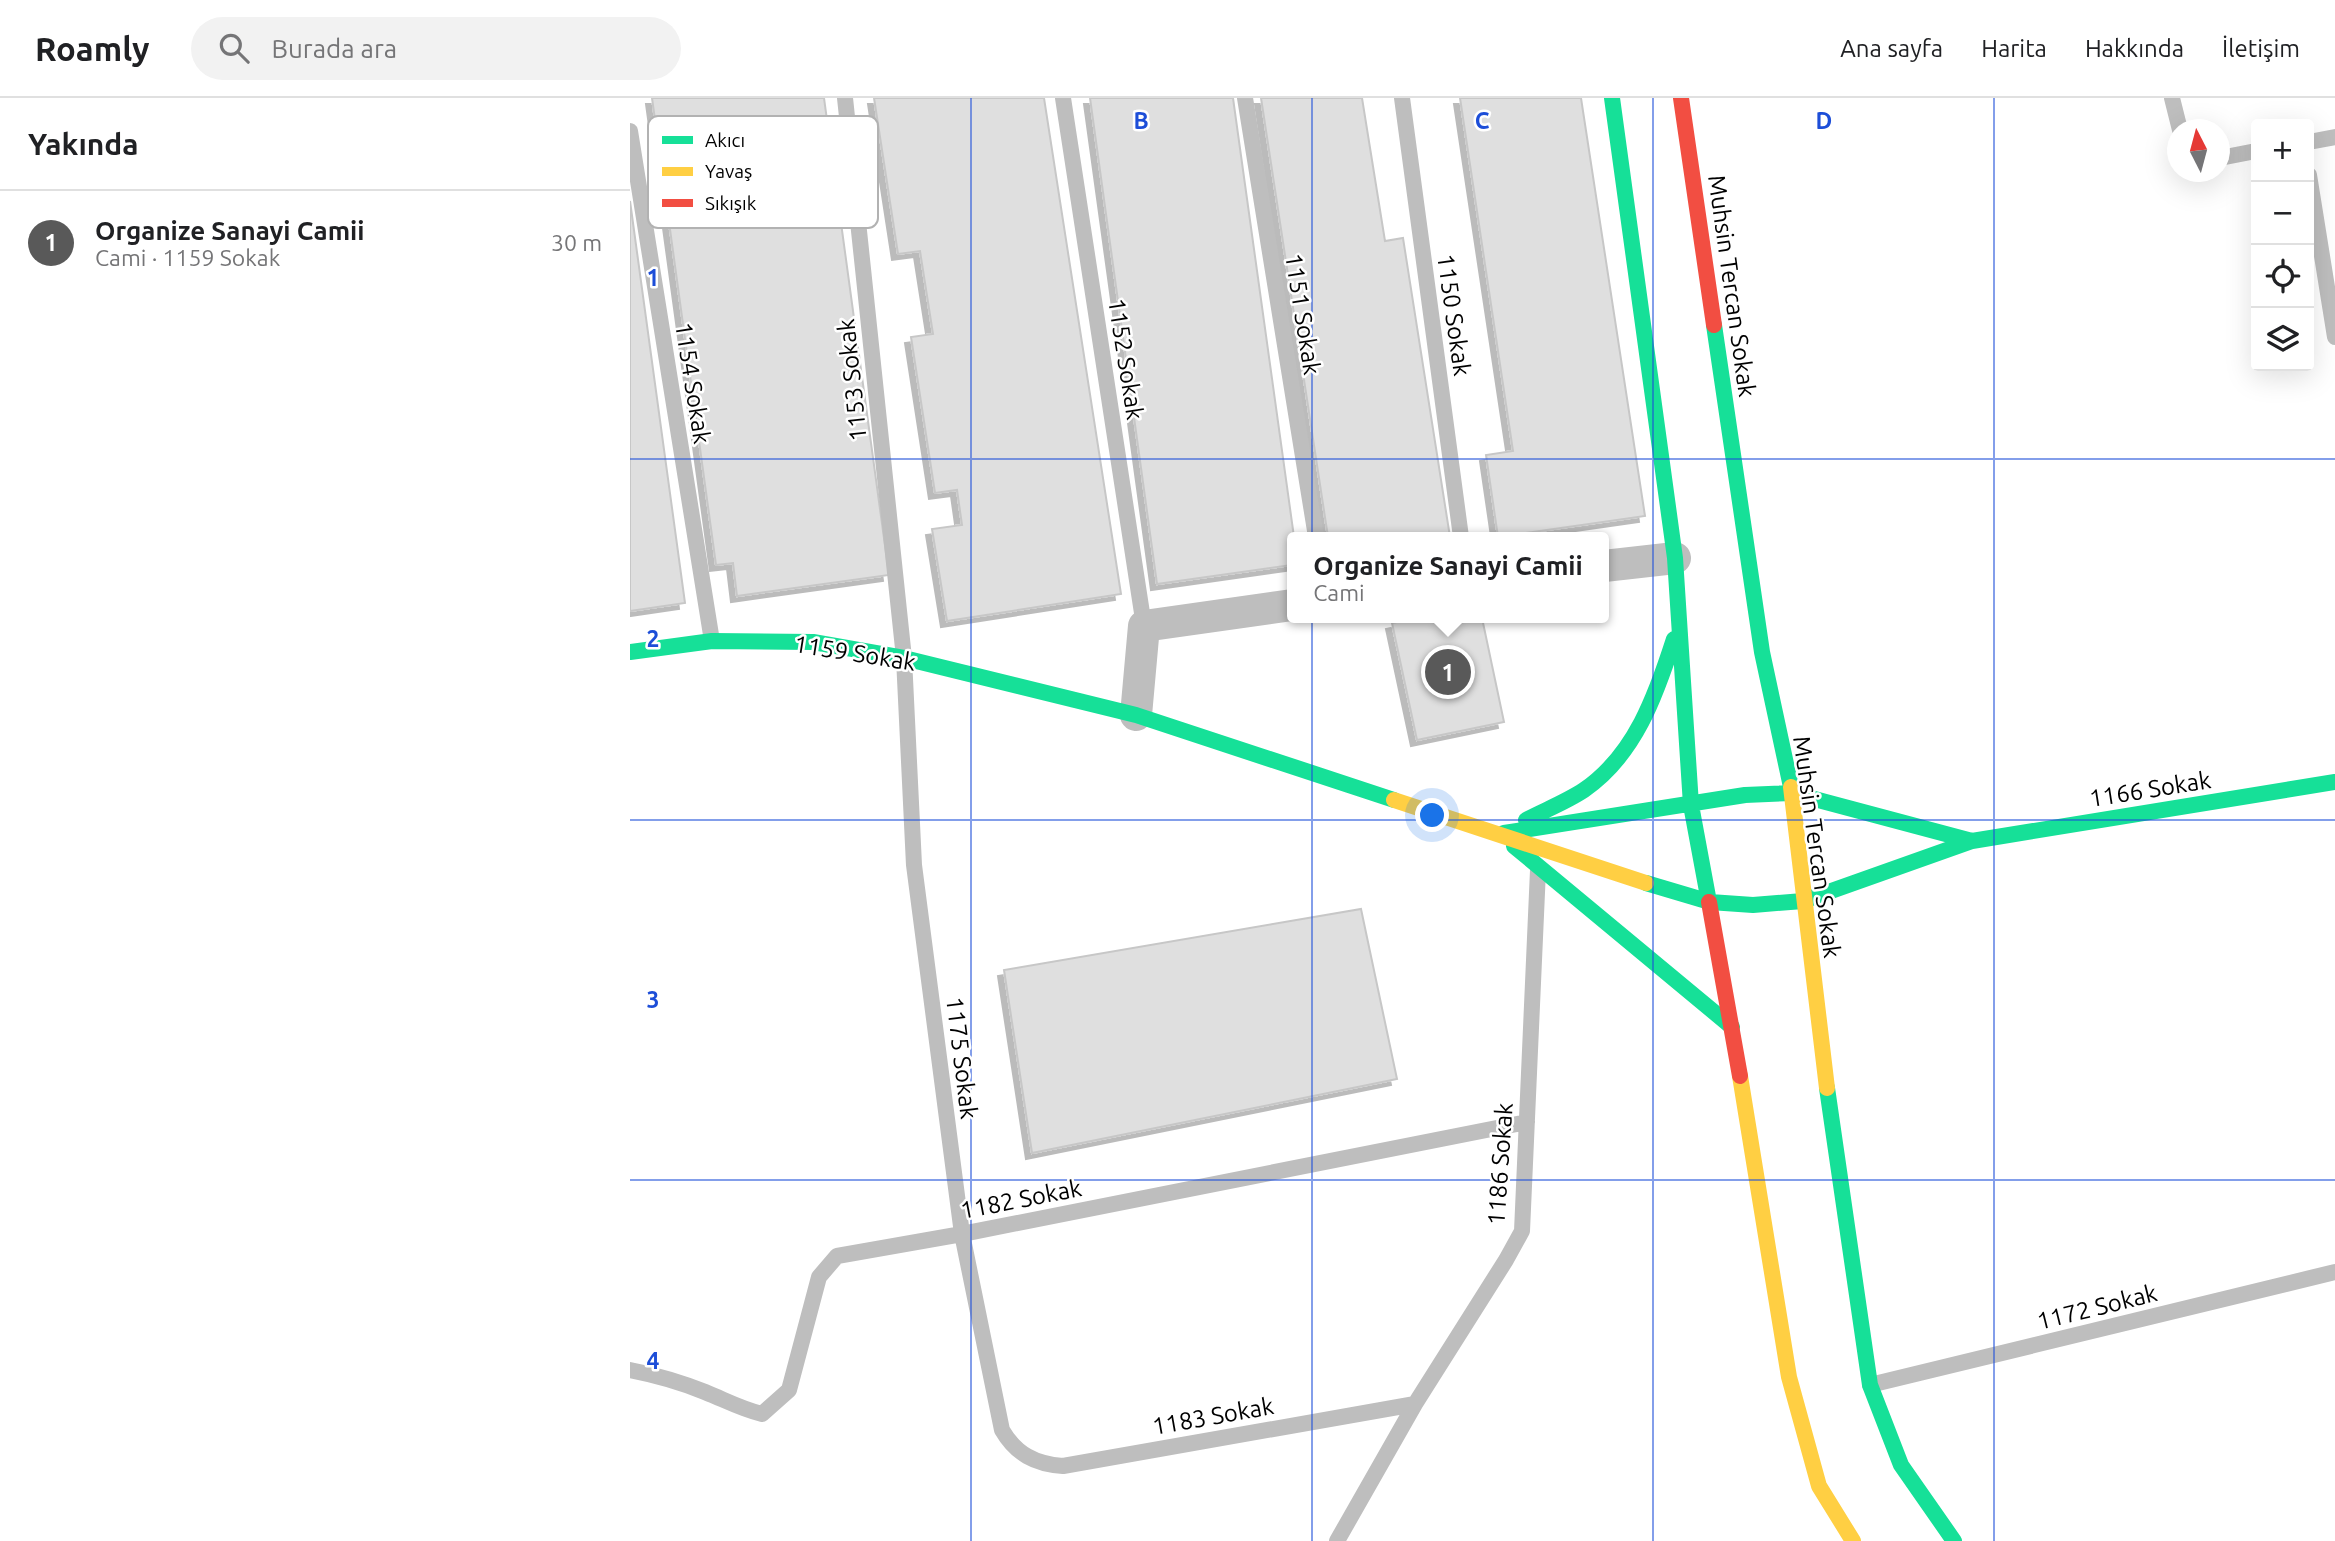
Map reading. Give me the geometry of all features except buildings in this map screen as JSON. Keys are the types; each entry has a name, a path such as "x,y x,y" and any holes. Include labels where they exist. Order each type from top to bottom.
{"street":[{"path":"1612,98 1675,558 1691,805 1710,902 1789,1377 1819,1486 1853,1541"},
{"name":"Muhsin Tercan Sokak","path":"1681,98 1762,652 1792,793 1802,901 1825,1079 1870,1385 1901,1465 1954,1541"},
{"path":"1609,565 1675,558"},
{"path":"1136,715 1144,626 1287,606"},
{"path":"1679,621 1664,671 1643,720 1618,759 1585,789 1499,834 1731,1027"},
{"name":"1159 Sokak","path":"630,652 712,641 813,642 904,658 1136,715 1499,834"},
{"name":"1166 Sokak","path":"1499,834 1710,902 1754,905 1802,901 1972,842 2335,782"},
{"name":"1166 Sokak","path":"1499,834 1745,795 1792,793 1972,842"}],"lane":[{"name":"1153 Sokak","path":"845,98 847,116"},
{"name":"1152 Sokak","path":"1063,98 1144,626"},
{"name":"1151 Sokak","path":"1245,98 1315,532"},
{"name":"1150 Sokak","path":"1402,98 1460,532"},
{"path":"2172,98 2177,119"},
{"name":"1154 Sokak","path":"630,131 712,641"},
{"path":"2314,141 2335,137"},
{"path":"2230,156 2251,152"},
{"path":"2310,182 2335,337"},
{"name":"1153 Sokak","path":"859,228 904,658"},
{"name":"1175 Sokak","path":"904,658 914,865 962,1234 1002,1430 1020,1454"},
{"name":"1186 Sokak","path":"1337,1541 1415,1404 1522,1231 1538,867"},
{"name":"1182 Sokak","path":"630,1370 672,1380 708,1393 739,1409 762,1414 789,1390 819,1278 837,1255 962,1234 1527,1122"},
{"name":"1172 Sokak","path":"1870,1385 2335,1272"},
{"name":"1183 Sokak","path":"1020,1454 1040,1462 1063,1466 1415,1404"}],"traffic: fast":[{"path":"1612,98 1675,558 1691,805 1709,902"},
{"path":"1714,325 1762,652 1791,787"},
{"path":"1526,820 1584,790 1617,760 1630,742 1651,702 1674,639"},
{"path":"630,652 712,641 813,642 904,658 1136,715 1394,800"},
{"path":"1646,883 1710,902 1753,905 1803,901 1972,841 2335,782"},
{"path":"1504,833 1745,795 1792,793 1972,841"},
{"path":"1514,846 1732,1027"},
{"path":"1827,1088 1870,1385 1901,1465 1954,1541"}],"traffic: slow":[{"path":"1791,787 1827,1088"},
{"path":"1394,800 1646,883"},
{"path":"1740,1076 1789,1377 1819,1486 1853,1541"}],"traffic: jam":[{"path":"1681,98 1714,325"},
{"path":"1709,902 1740,1076"}],"place":[{"name":"Organize Sanayi Camii","path":"1448,672"}]}
